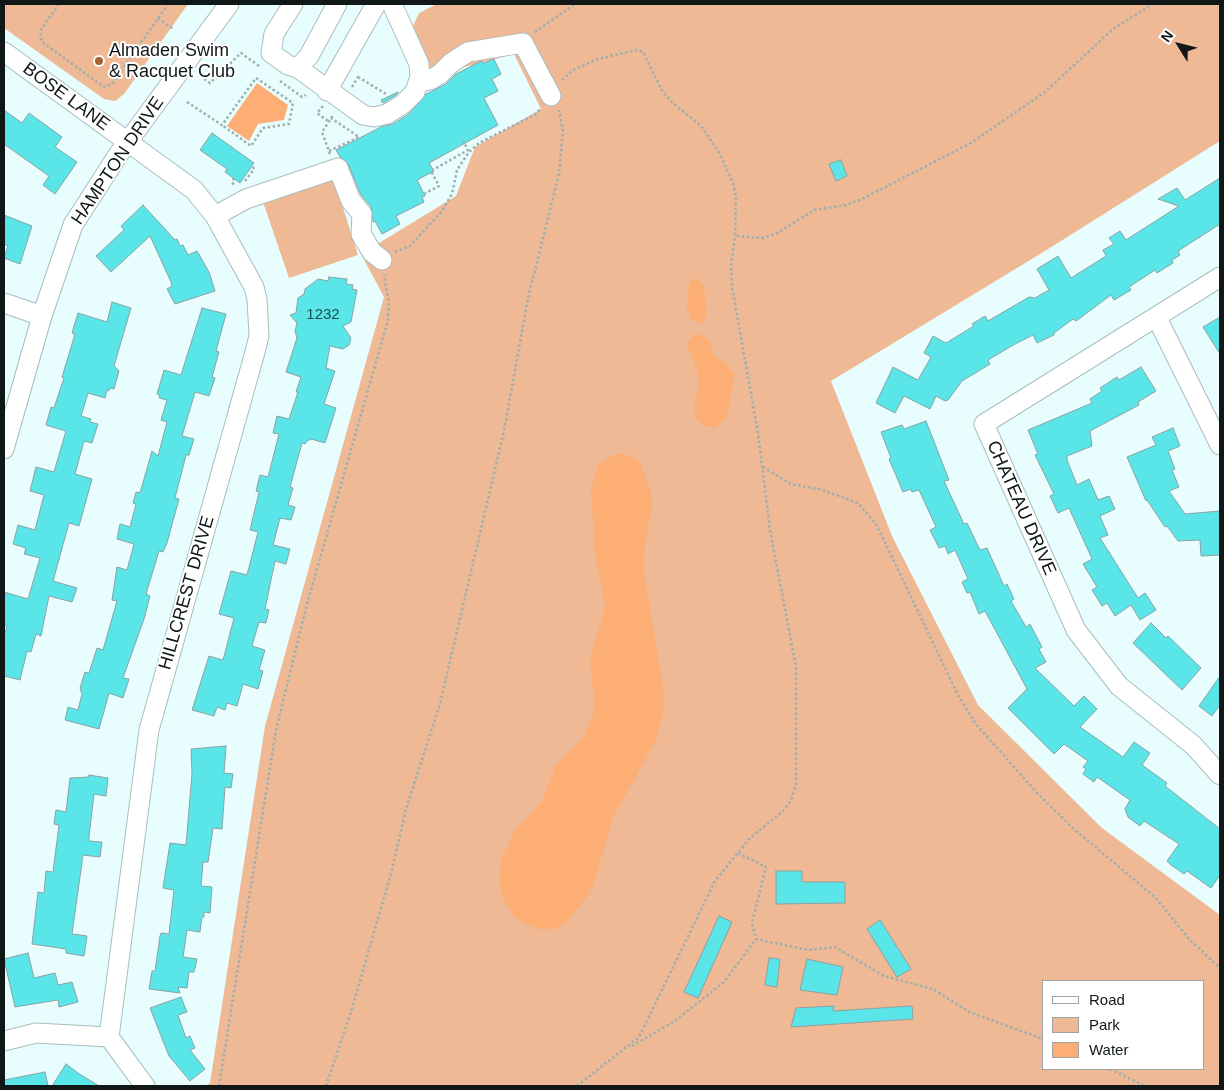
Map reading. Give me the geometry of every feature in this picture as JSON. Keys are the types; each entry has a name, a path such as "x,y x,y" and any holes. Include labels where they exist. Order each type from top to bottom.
{"street":[{"name":"HAMPTON DRIVE","path":"4,449 42,316 73,225 128,142 229,4"},
{"path":"293,4 274,34 271,53 288,65 298,68 327,96 363,115 374,117 386,114 402,104 415,92 418,82 419,64 392,4"},
{"path":"298,68 309,56 337,4"},
{"path":"327,96 376,4"},
{"path":"418,82 430,80 468,52 523,43 551,96"},
{"name":"BOSE LANE","path":"4,52 128,142"},
{"name":"HILLCREST DRIVE","path":"109,1037 151,720 259,336 259,310 254,287 216,216 205,201 183,179 128,142"},
{"path":"216,216 252,197 338,168 351,201 362,214 361,234 372,252 382,260"},
{"name":"CHATEAU DRIVE","path":"1220,277 984,424 1076,630 1119,686 1193,745 1220,775"},
{"path":"4,303 42,316"},
{"path":"1156,318 1220,446"},
{"path":"4,1041 36,1033 109,1037 145,1086"}],"path":[{"path":"59,4 40,31 42,42 104,87 112,84 168,4"},
{"path":"523,43 532,34 575,4"},
{"path":"735,236 755,239 776,234 814,210 853,202 971,143 1045,92 1113,29 1152,4"},
{"path":"158,18 173,29"},
{"path":"424,194 439,186 431,171 468,152 479,143 536,114 567,75 580,66 598,58 630,51 643,52 662,91 705,130 720,154 733,183 736,197 731,282 763,467 770,530 795,660 797,775 794,793 787,806 776,818 754,834 718,875 708,892 642,1033 624,1050 576,1086"},
{"path":"358,77 389,96"},
{"path":"187,102 251,146 263,128 289,124 293,103 256,78 222,125"},
{"path":"327,96 318,113 329,121"},
{"path":"326,1086 356,996 386,892 412,790 437,716 497,465 528,298 561,160 563,120 551,96"},
{"path":"329,151 358,136 331,118"},
{"path":"463,140 468,152"},
{"path":"219,1086 276,730 307,604 388,320 389,303 382,260 410,246 442,211 452,194 456,170 468,152"},
{"path":"244,183 254,169 252,165"},
{"path":"763,467 791,484 823,490 858,503 876,524 958,695 975,723 1037,793 1076,830 1156,898 1189,939 1220,968"},
{"path":"737,852 766,867 752,923 756,939"},
{"path":"756,939 808,950 835,946 884,976 933,989 969,1012 1042,1039"},
{"path":"624,1050 675,1021 724,982 756,939"},
{"path":"1112,1070 1145,1086"}],"green space":[{"name":"Almaden Swim & Racquet Club","path":"4,4 188,4 124,94 115,101 104,99 4,28"},
{"path":"437,4 1220,4 1220,141 1045,251 831,381 892,536 978,705 1102,828 1220,915 1220,1086 205,1086 210,1083 265,726 384,297 361,254 456,196 475,147 541,109 514,54 430,76 413,26 419,13"},
{"path":"333,176 358,255 289,278 262,199"}],"water":[{"path":"257,83 288,105 284,120 258,124 249,141 227,126"},
{"path":"697,278 704,286 707,314 702,322 697,323 691,319 687,310 689,285 693,279"},
{"path":"699,334 708,339 715,357 729,366 735,375 726,418 715,428 701,424 696,419 694,409 699,377 687,344 692,336"},
{"path":"616,453 628,455 640,462 651,491 652,503 645,546 644,572 664,694 663,716 656,740 614,816 593,885 586,898 566,923 553,929 536,929 515,918 506,904 499,884 501,860 515,830 542,801 556,765 583,737 595,711 590,661 605,606 595,555 591,490 598,466"}],"building":[{"path":"494,59 501,74 492,79 498,91 484,98 498,125 429,163 434,171 417,180 425,196 422,197 424,202 396,216 400,224 382,234 375,221 373,222 371,207 361,195 348,164 340,157 336,150 381,127 393,124 409,114 426,94 446,84 456,74 481,61 484,63"},
{"path":"398,92 383,103 381,100"},
{"path":"4,110 22,123 29,113 62,137 55,147 77,162 55,194 43,185 49,176 4,144"},
{"path":"212,133 254,163 240,183 225,172 227,169 200,150"},
{"path":"841,160 847,176 836,181 829,164"},
{"path":"1220,178 1220,224 1178,251 1180,255 1172,260 1173,263 1157,273 1155,270 1129,287 1131,290 1114,300 1111,295 1076,321 1073,319 1054,333 1054,335 1037,343 1033,335 988,360 990,364 962,381 948,400 945,401 936,396 930,409 904,396 895,413 876,403 893,367 918,380 931,357 924,353 933,336 946,343 974,326 972,324 985,316 988,321 1029,297 1035,298 1049,290 1037,269 1058,256 1071,278 1106,256 1103,250 1114,244 1109,238 1120,231 1126,240 1179,206 1158,199 1177,188 1185,200"},
{"path":"143,205 175,240 177,239 180,246 183,245 188,255 197,251 209,272 215,291 175,304 167,289 172,286 171,282 150,236 111,272 96,256 124,230 121,226"},
{"path":"4,215 32,226 20,264 4,258 8,246 4,244"},
{"path":"329,277 347,279 346,284 353,285 352,289 357,290 351,322 343,326 351,338 349,345 343,349 330,346 326,368 335,371 324,404 336,408 325,443 311,439 305,444 302,443 290,487 293,488 288,505 295,507 291,520 280,518 273,545 290,549 286,564 275,561 265,609 269,610 266,623 259,622 252,646 265,650 259,670 263,671 258,689 243,684 237,706 227,703 225,710 217,707 214,716 192,710 209,656 223,660 234,618 219,614 231,571 247,575 258,532 250,530 259,492 256,491 260,475 268,477 279,434 273,433 277,416 289,419 298,392 296,392 301,377 286,372 297,338 295,331 297,323 290,315 296,313 298,298 304,294 305,289 318,279 328,281"},
{"path":"112,302 131,308 114,366 119,371 114,389 110,388 109,391 107,390 105,398 88,393 81,416 91,419 90,422 98,424 92,443 84,441 75,474 92,479 79,526 69,523 53,581 77,588 72,602 49,596 41,636 36,634 31,652 27,651 20,680 4,676 4,636 7,626 4,625 4,592 28,599 40,558 24,554 26,548 13,544 18,525 35,530 44,495 30,491 36,467 54,472 66,431 46,425 51,407 54,408 64,378 62,377 75,334 72,333 78,313 107,322"},
{"path":"202,308 226,314 216,351 219,352 212,377 215,378 209,396 195,392 182,436 194,439 189,455 186,455 175,498 179,499 167,543 163,552 159,551 146,594 150,596 123,678 129,679 123,698 109,693 99,729 65,720 68,707 78,710 82,694 80,688 85,672 89,673 97,648 103,650 117,601 112,600 117,567 127,570 134,544 117,539 120,524 130,527 136,504 133,503 136,492 140,493 152,451 158,456 167,422 161,420 167,400 159,398 160,395 157,394 164,370 181,375"},
{"path":"1220,317 1220,354 1203,327"},
{"path":"1141,367 1156,391 1138,402 1139,405 1090,431 1092,446 1067,456 1077,485 1089,479 1098,500 1109,496 1115,509 1100,516 1108,535 1100,538 1138,598 1145,593 1156,610 1140,620 1131,605 1115,616 1107,603 1102,606 1092,590 1097,587 1083,564 1092,559 1069,508 1058,513 1050,496 1054,494 1035,455 1038,454 1028,430 1092,403 1090,399 1102,391 1100,388 1117,377 1119,380"},
{"path":"926,421 949,480 944,481 964,524 967,523 980,550 987,548 1004,586 1007,584 1014,599 1011,601 1026,627 1030,624 1042,647 1039,649 1046,662 1035,668 1074,706 1084,696 1097,709 1080,727 1123,757 1134,742 1150,753 1142,765 1167,783 1165,786 1220,829 1220,875 1211,888 1187,871 1184,874 1167,861 1179,844 1144,821 1140,826 1128,817 1125,809 1130,800 1097,777 1094,782 1083,774 1086,769 1083,767 1088,761 1064,744 1054,754 1008,708 1027,689 985,611 979,614 970,592 967,593 962,582 968,579 955,550 948,554 945,546 939,548 930,530 936,527 919,490 912,492 911,489 903,492 889,459 891,458 881,432 902,425 904,429"},
{"path":"1173,428 1180,446 1168,451 1175,469 1172,470 1179,487 1169,491 1185,514 1220,511 1220,555 1201,556 1200,540 1178,541 1146,501 1127,457 1156,445 1152,437"},
{"path":"1151,623 1166,638 1168,636 1201,668 1182,690 1133,643"},
{"path":"1220,676 1220,705 1212,716 1199,706"},
{"path":"226,746 224,773 233,774 231,788 225,787 222,829 213,828 208,862 203,862 201,886 212,887 210,913 204,912 200,932 187,930 183,957 197,959 194,972 189,972 187,988 178,987 180,993 149,989 152,971 155,971 161,933 169,934 174,890 163,888 170,843 186,845 192,774 191,749"},
{"path":"89,775 108,778 106,796 94,794 89,841 102,842 100,857 83,855 72,934 87,936 84,956 66,953 66,949 32,944 38,892 44,893 46,871 53,872 59,825 54,824 56,810 66,812 70,778 89,777"},
{"path":"776,871 802,871 802,882 845,882 845,903 776,904"},
{"path":"719,916 732,922 698,998 684,992"},
{"path":"880,920 911,969 897,977 867,929"},
{"path":"28,953 34,978 55,973 58,985 72,982 78,1002 59,1007 58,1000 15,1007 4,959"},
{"path":"769,958 780,959 777,987 765,985"},
{"path":"807,959 843,967 837,995 800,990"},
{"path":"181,997 187,1012 178,1015 186,1038 190,1036 195,1048 190,1050 205,1069 190,1081 169,1056 150,1008"},
{"path":"834,1006 833,1011 912,1006 913,1019 791,1027 796,1008"},
{"path":"66,1064 78,1073 99,1086 52,1086"},
{"path":"45,1072 48,1086 4,1086 4,1080"}],"place":[{"name":"Almaden Swim & Racquet Club","path":"99,61"}]}
